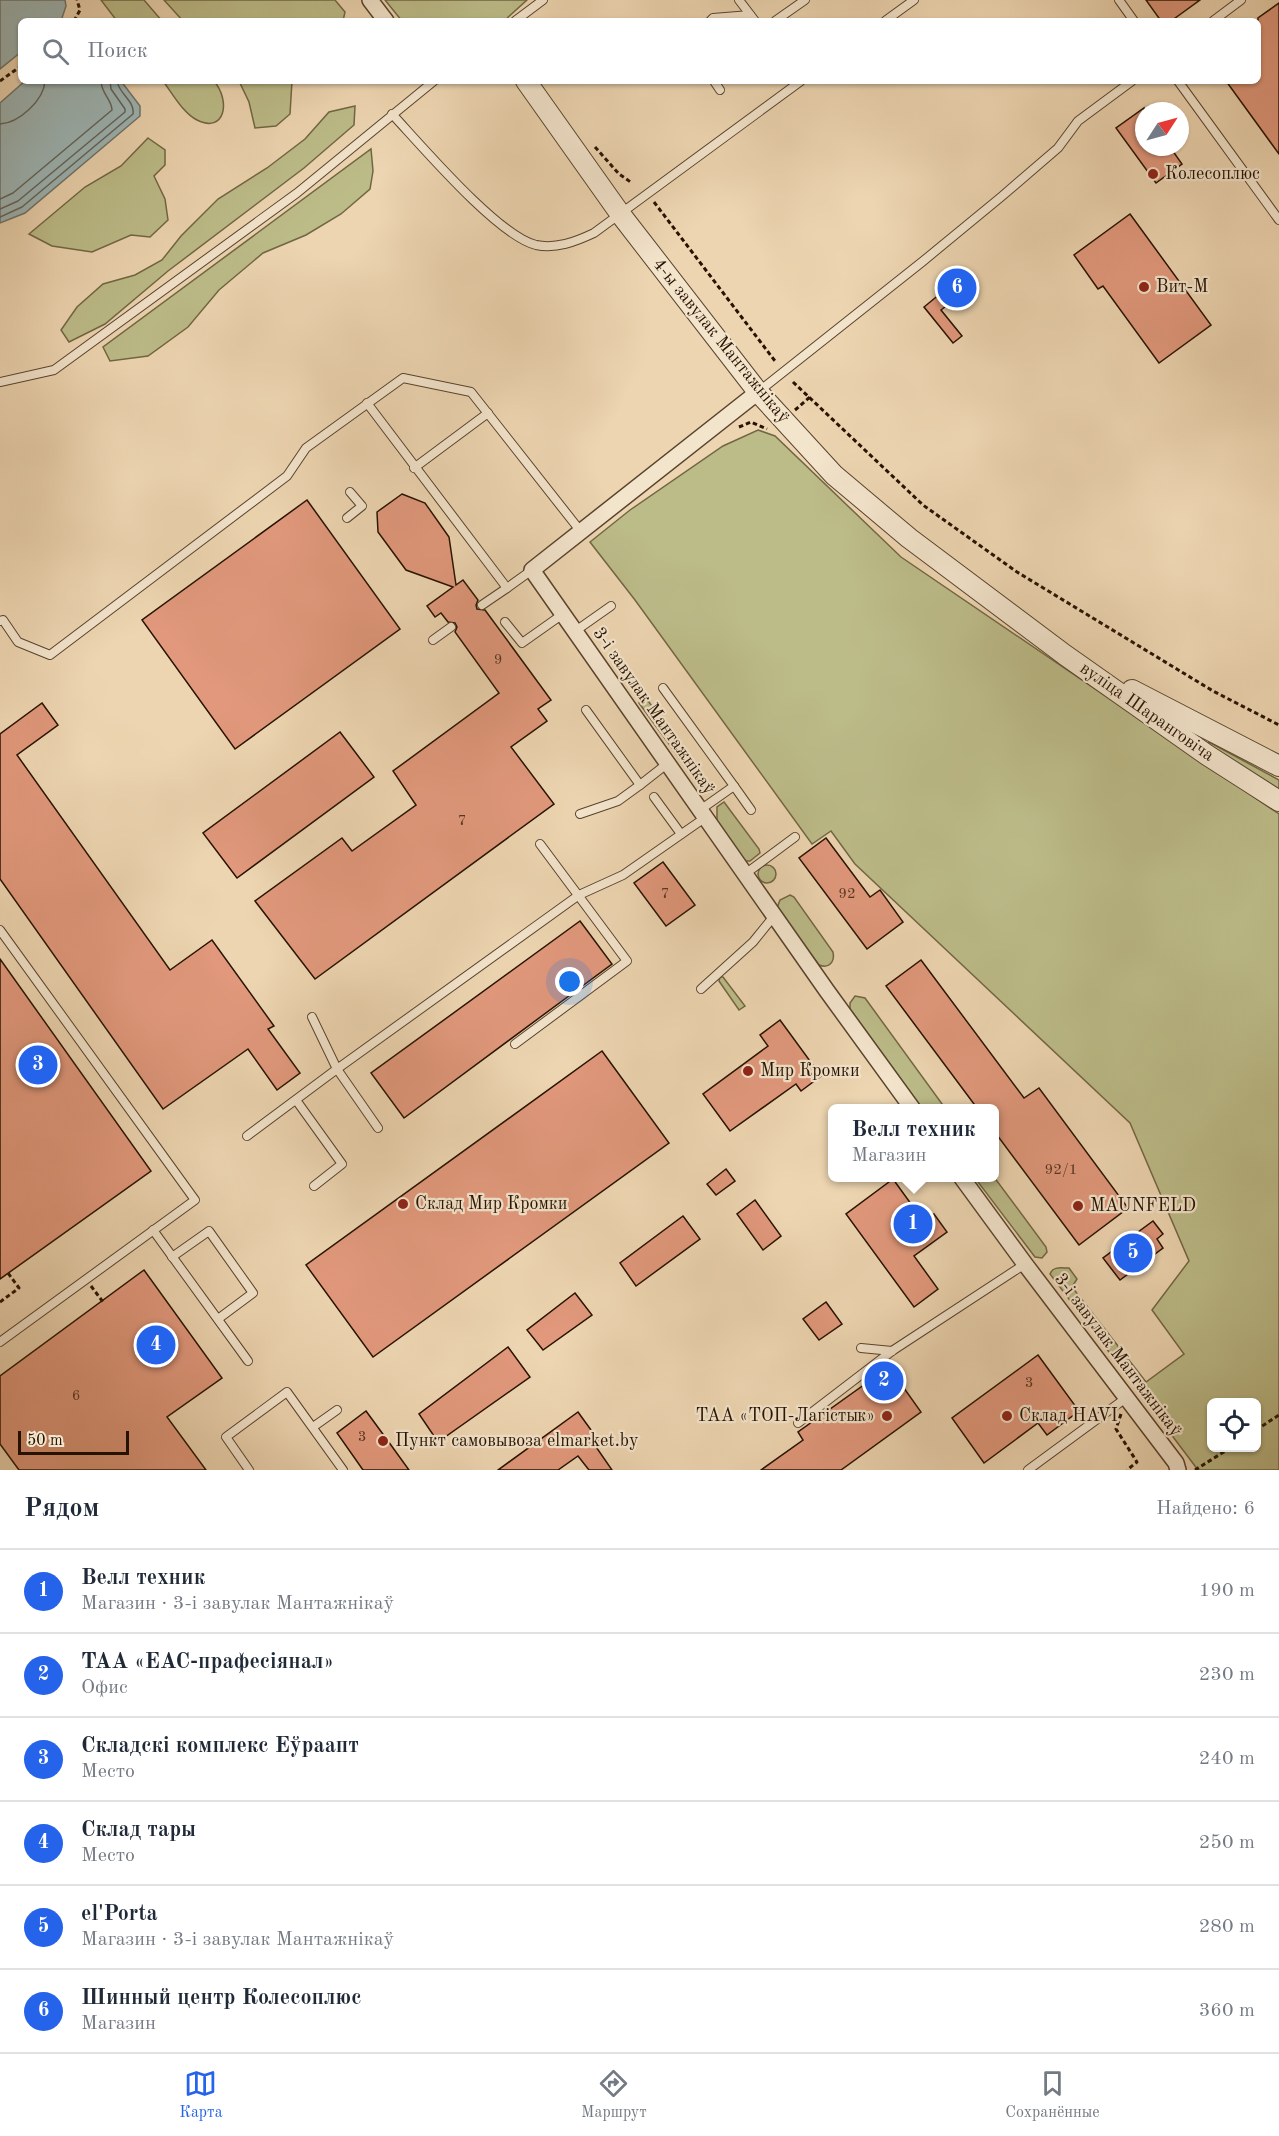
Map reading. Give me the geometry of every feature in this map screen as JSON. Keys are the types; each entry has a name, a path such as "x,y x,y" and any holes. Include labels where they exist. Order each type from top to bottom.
{"street":[{"path":"370,0 384,18"},
{"name":"4-ы завулак Мантажнікаў","path":"528,84 621,215 758,392 834,475 909,538 1065,655"},
{"path":"532,570 758,392"},
{"name":"3-і завулак Мантажнікаў","path":"532,570 774,916 909,1104"},
{"name":"вуліца Шаранговіча","path":"1065,655 1279,766"},
{"name":"вуліца Шаранговіча","path":"1065,655 1207,755 1279,801"},
{"name":"3-і завулак Мантажнікаў","path":"965,1182 1176,1463 1178,1470"}],"lane":[{"path":"519,18 543,0"},
{"path":"739,0 752,18"},
{"path":"779,18 805,0"},
{"path":"889,18 914,0"},
{"path":"1119,0 1132,18"},
{"path":"1216,18 1241,0"},
{"path":"713,18 752,18"},
{"path":"0,382 54,370 297,193 430,84"},
{"path":"716,84 720,90"},
{"path":"392,114 492,218 534,244 553,247 594,233 621,215 797,84"},
{"path":"758,392 975,219 1058,148 1078,121 1128,84"},
{"path":"1180,84 1279,220"},
{"path":"0,621 3,620 18,642 50,654 287,476 306,448 403,378 471,392 582,532"},
{"path":"367,403 507,588"},
{"path":"414,468 488,413"},
{"path":"347,518 362,506 350,492"},
{"path":"482,605 532,570"},
{"path":"574,632 611,606"},
{"path":"505,622 522,643 563,614"},
{"path":"433,640 451,627"},
{"path":"663,688 751,810"},
{"path":"586,710 640,785"},
{"path":"580,814 618,801 668,763"},
{"path":"247,1136 579,895 623,875 681,834 734,786"},
{"path":"654,797 681,834"},
{"path":"745,874 795,837"},
{"path":"515,1044 627,961 540,844"},
{"path":"701,989 753,942 774,916"},
{"path":"0,930 195,1200 0,1342"},
{"path":"312,1017 337,1069 378,1128"},
{"path":"296,1100 342,1164 314,1186"},
{"path":"153,1230 248,1361"},
{"path":"172,1257 209,1231 254,1293 218,1319"},
{"path":"798,1423 892,1351 1025,1264"},
{"path":"861,1348 892,1351"},
{"path":"249,1470 226,1437 287,1392 344,1470"},
{"path":"1028,1470 1126,1398"},
{"path":"313,1427 337,1410"}],"path":[{"path":"76,18 80,10 77,0"},
{"path":"0,81 18,68"},
{"path":"652,199 775,361"},
{"path":"793,382 923,505 1017,572 1214,691 1279,725"},
{"path":"795,410 810,397"},
{"path":"0,1302 19,1288 8,1273"},
{"path":"86,1279 103,1302"},
{"path":"1126,1398 1116,1429 1137,1462 1128,1470"},
{"path":"1261,1427 1279,1415"},
{"path":"1195,1470 1224,1452"}],"green space":[{"path":"101,0 144,0 159,18 115,18"},
{"path":"164,0 335,0 345,12 344,18 180,18"},
{"path":"385,0 527,0 507,18 400,18"},
{"path":"165,84 216,84 222,98 222,113 214,123 206,123 192,117"},
{"path":"240,84 292,84 290,114 276,126 255,128 249,102"},
{"path":"355,106 354,125 304,168 168,271 105,324 69,342 61,330 77,307 103,284 135,275 162,260 181,236 218,199 267,168 305,139 329,112"},
{"path":"148,138 165,150 165,165 154,176 165,199 168,220 150,237 131,235 92,252 52,246 29,234 85,187 121,166"},
{"path":"371,149 373,171 370,189 341,214 306,235 263,253 219,290 188,327 148,356 110,361 103,347"},
{"path":"758,430 775,436 901,557 1279,814 1279,1470 1198,1470 1050,1274 1055,1269 1069,1268 1077,1279 1072,1287 1146,1382 1184,1354 1152,1310 1189,1261 1130,1123 855,864 831,831 812,844 635,600 590,542 630,510 723,446"},
{"path":"641,697 646,698 708,783 708,788 702,789 639,703"},
{"path":"1209,742 1279,780 1279,790 1208,745"},
{"path":"724,802 759,849 760,853 750,861 745,861 717,822 717,807"},
{"path":"763,865 771,865 776,870 774,881 763,883 758,878 758,870"},
{"path":"790,895 794,897 833,952 831,964 819,965 777,908 780,900"},
{"path":"720,977 723,977 745,1006 739,1010 719,981"},
{"path":"855,996 865,998 942,1104 919,1104 850,1009 850,1003"},
{"path":"978,1182 998,1182 1046,1247 1047,1252 1042,1258 1035,1257"}],"water":[{"path":"0,0 65,0 66,6 62,18 18,18 18,54 0,69"},
{"path":"22,84 123,84 140,106 140,116 25,213 0,223 0,103"}],"building":[{"path":"1146,0 1200,0 1175,18 1159,18"},
{"path":"1279,3 1279,154 1228,84 1261,84 1261,18 1258,18"},
{"path":"1135,114 1135,154 1116,128"},
{"path":"1136,156 1176,156 1182,164 1156,183"},
{"name":"Вит-М","path":"1130,214 1211,325 1159,363 1103,286 1098,289 1074,255"},
{"path":"963,275 972,286 941,310 962,336 953,343 924,307"},
{"path":"402,494 425,503 449,537 456,585 463,580 478,600 477,609 485,610 551,700 538,709 547,721 511,747 554,804 315,979 255,901 342,838 352,851 416,805 393,771 499,693 455,632 457,627 455,623 448,622 441,613 435,617 427,606 453,587 406,570 378,532 377,512"},
{"path":"307,500 400,629 235,749 142,620"},
{"path":"42,703 58,725 17,755 170,970 212,940 274,1026 268,1029 300,1073 277,1090 248,1049 163,1109 0,879 0,734"},
{"path":"340,732 374,777 237,878 203,833"},
{"path":"826,838 870,897 880,890 903,922 867,949 799,858"},
{"path":"663,862 695,905 666,926 634,883"},
{"path":"580,921 612,964 404,1118 371,1073"},
{"path":"0,959 151,1171 0,1279"},
{"path":"921,960 1024,1098 1039,1088 1128,1208 1079,1245 999,1138 999,1104 974,1104 886,986"},
{"path":"780,1020 821,1076 801,1091 796,1084 730,1131 703,1094 768,1046 760,1035"},
{"path":"602,1051 669,1143 373,1357 306,1265"},
{"path":"726,1169 735,1181 716,1195 707,1184"},
{"path":"889,1182 895,1182 919,1215 934,1214 947,1232 914,1256 938,1289 914,1307 846,1214"},
{"path":"755,1200 781,1236 763,1250 737,1214"},
{"path":"683,1216 700,1239 636,1286 620,1263"},
{"path":"1153,1221 1163,1234 1157,1239 1163,1248 1120,1280 1103,1258"},
{"path":"144,1270 222,1378 167,1417 206,1470 19,1470 0,1444 0,1376"},
{"path":"575,1293 592,1315 543,1350 527,1330"},
{"path":"826,1302 842,1324 819,1340 803,1319"},
{"path":"508,1347 530,1377 438,1442 419,1414"},
{"path":"1038,1355 1079,1411 1047,1435 1038,1423 984,1463 952,1418"},
{"path":"889,1367 921,1412 841,1470 761,1470 803,1440 798,1432"},
{"path":"366,1411 409,1470 363,1470 337,1433"},
{"path":"578,1412 599,1441 594,1444 612,1470 589,1470 578,1456 558,1470 498,1470"}],"place":[{"name":"Колесоплюс","path":"1153,174"},
{"name":"Вит-М","path":"1144,287"},
{"name":"Шинный центр Колесоплюс","path":"957,288"},
{"name":"Складскі комплекс Еўраапт","path":"38,1065"},
{"name":"Мир Кромки","path":"748,1071"},
{"name":"Склад Мир Кромки","path":"403,1204"},
{"name":"MAUNFELD","path":"1078,1206"},
{"name":"Велл техник","path":"913,1224"},
{"name":"el'Porta","path":"1133,1253"},
{"name":"Склад тары","path":"156,1345"},
{"name":"ТАА «ЕАС-прафесіянал»","path":"884,1381"},
{"name":"ТАА «ТОП-Лагістык»","path":"887,1416"},
{"name":"Склад HAVI","path":"1007,1416"},
{"name":"Пункт самовывоза elmarket.by","path":"383,1441"}]}
